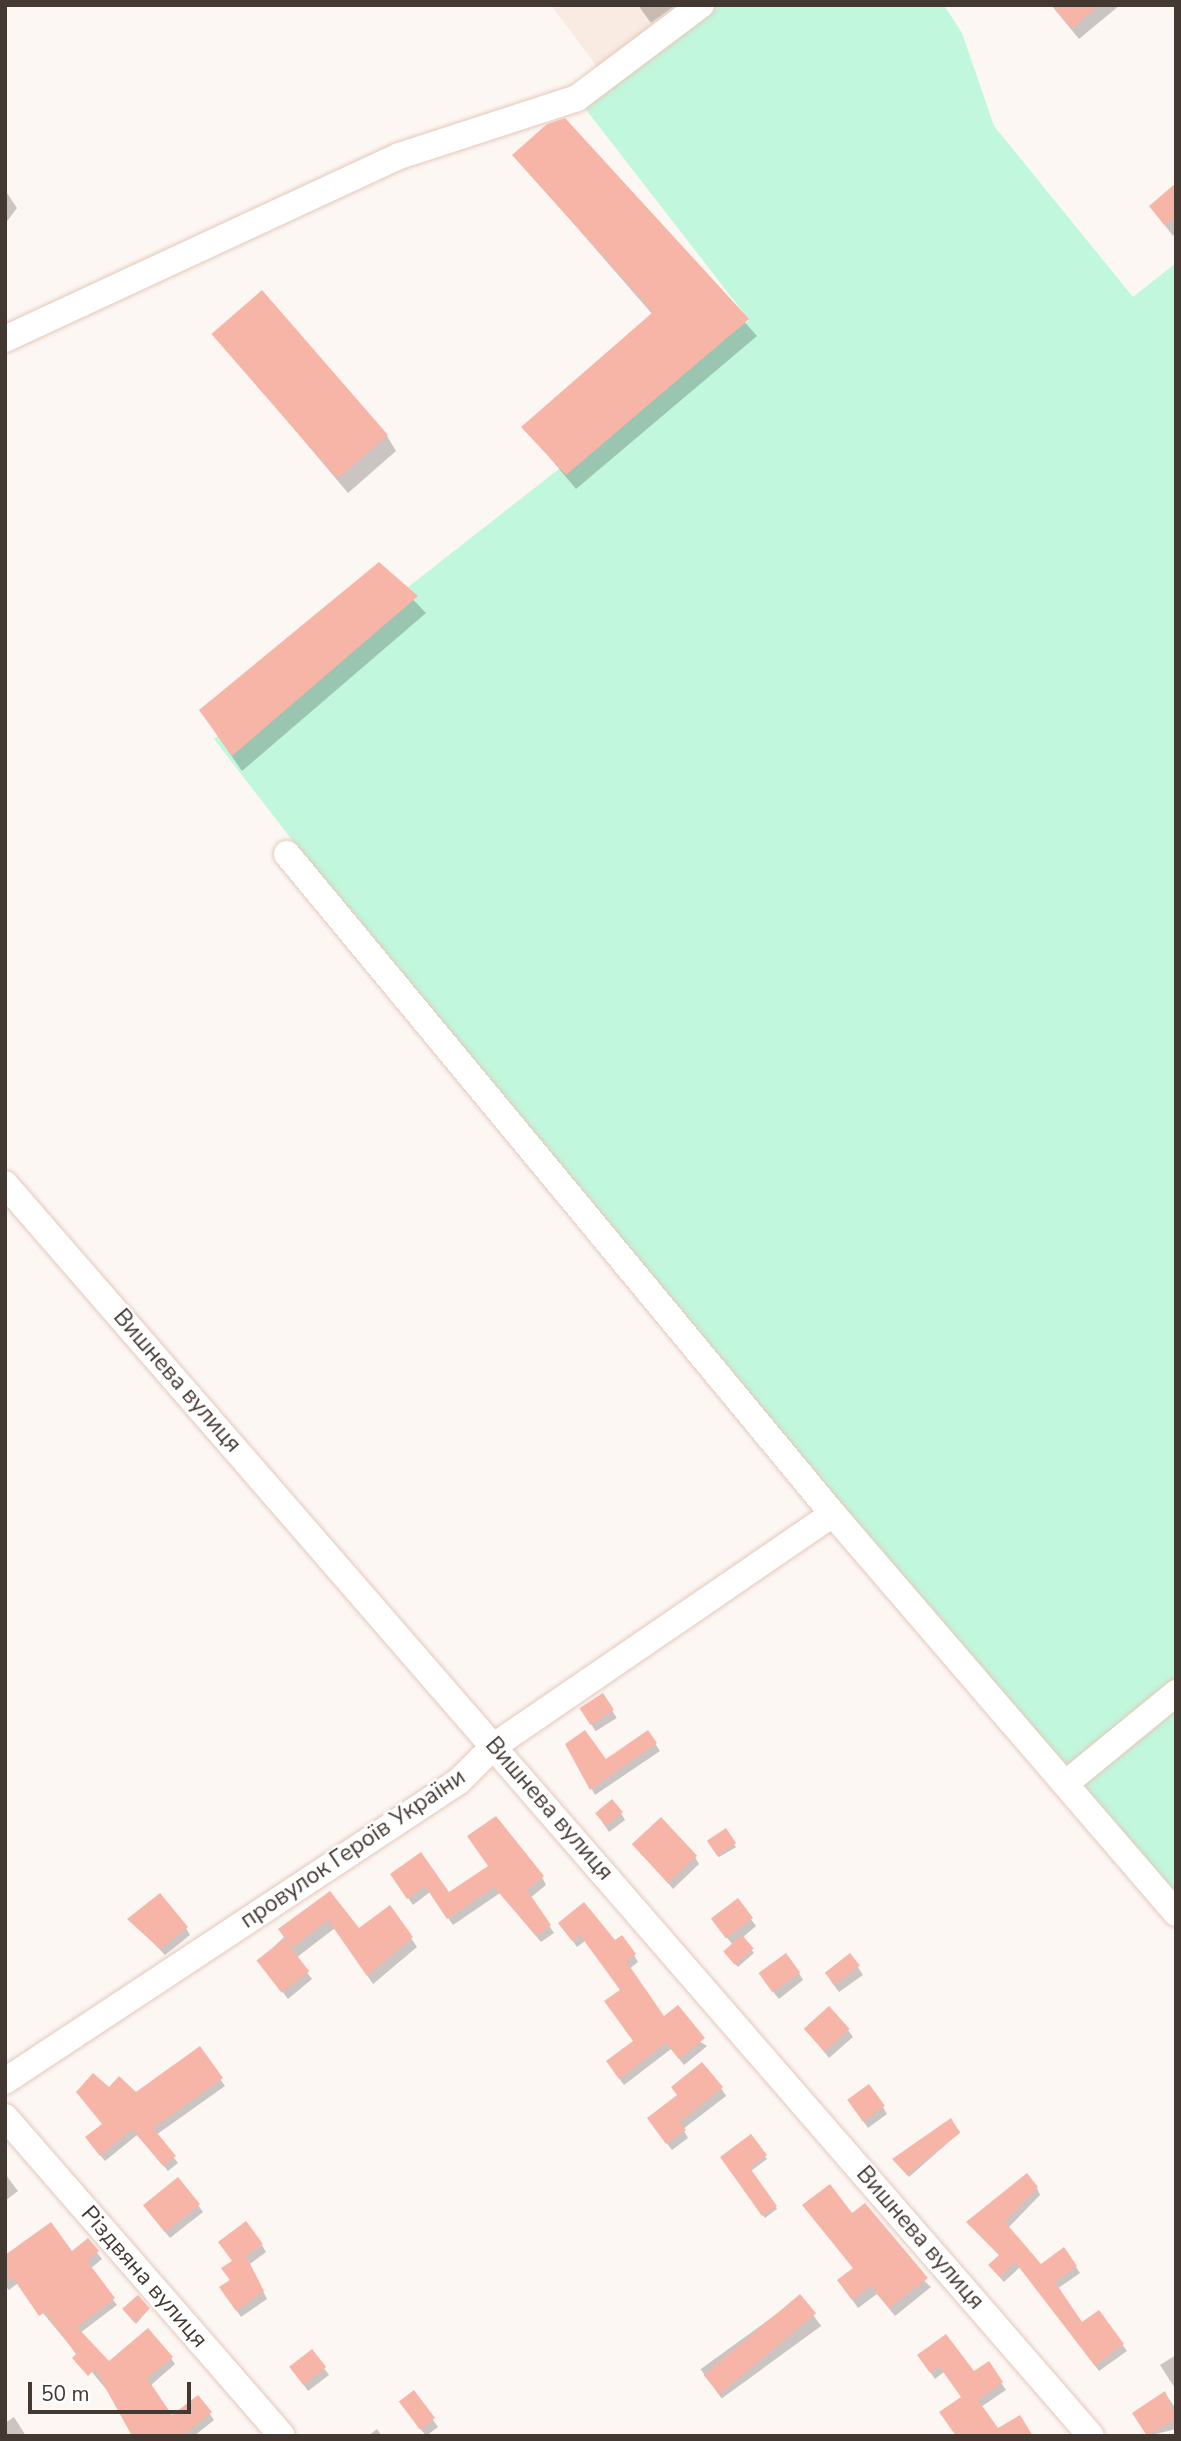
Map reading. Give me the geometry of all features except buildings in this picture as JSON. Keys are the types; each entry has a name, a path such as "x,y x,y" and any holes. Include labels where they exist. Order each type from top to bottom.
{"street":[{"path":"5,338 399,156 577,98 701,5"},
{"path":"286,854 833,1514 1176,1913"},
{"name":"Вишнева вулиця","path":"5,1184 1091,2436"},
{"name":"провулок Героїв України","path":"5,2081 459,1781 494,1746 833,1514"},
{"path":"1065,1784 1176,1693"},
{"name":"Різдвяна вулиця","path":"5,2117 282,2436"}],"shaded area":[{"path":"551,5 684,5 598,68"}],"green space":[{"path":"701,5 944,5 962,33 994,126 1133,297 1176,263 1176,1913 529,1147 214,739 749,320 577,98"}]}
